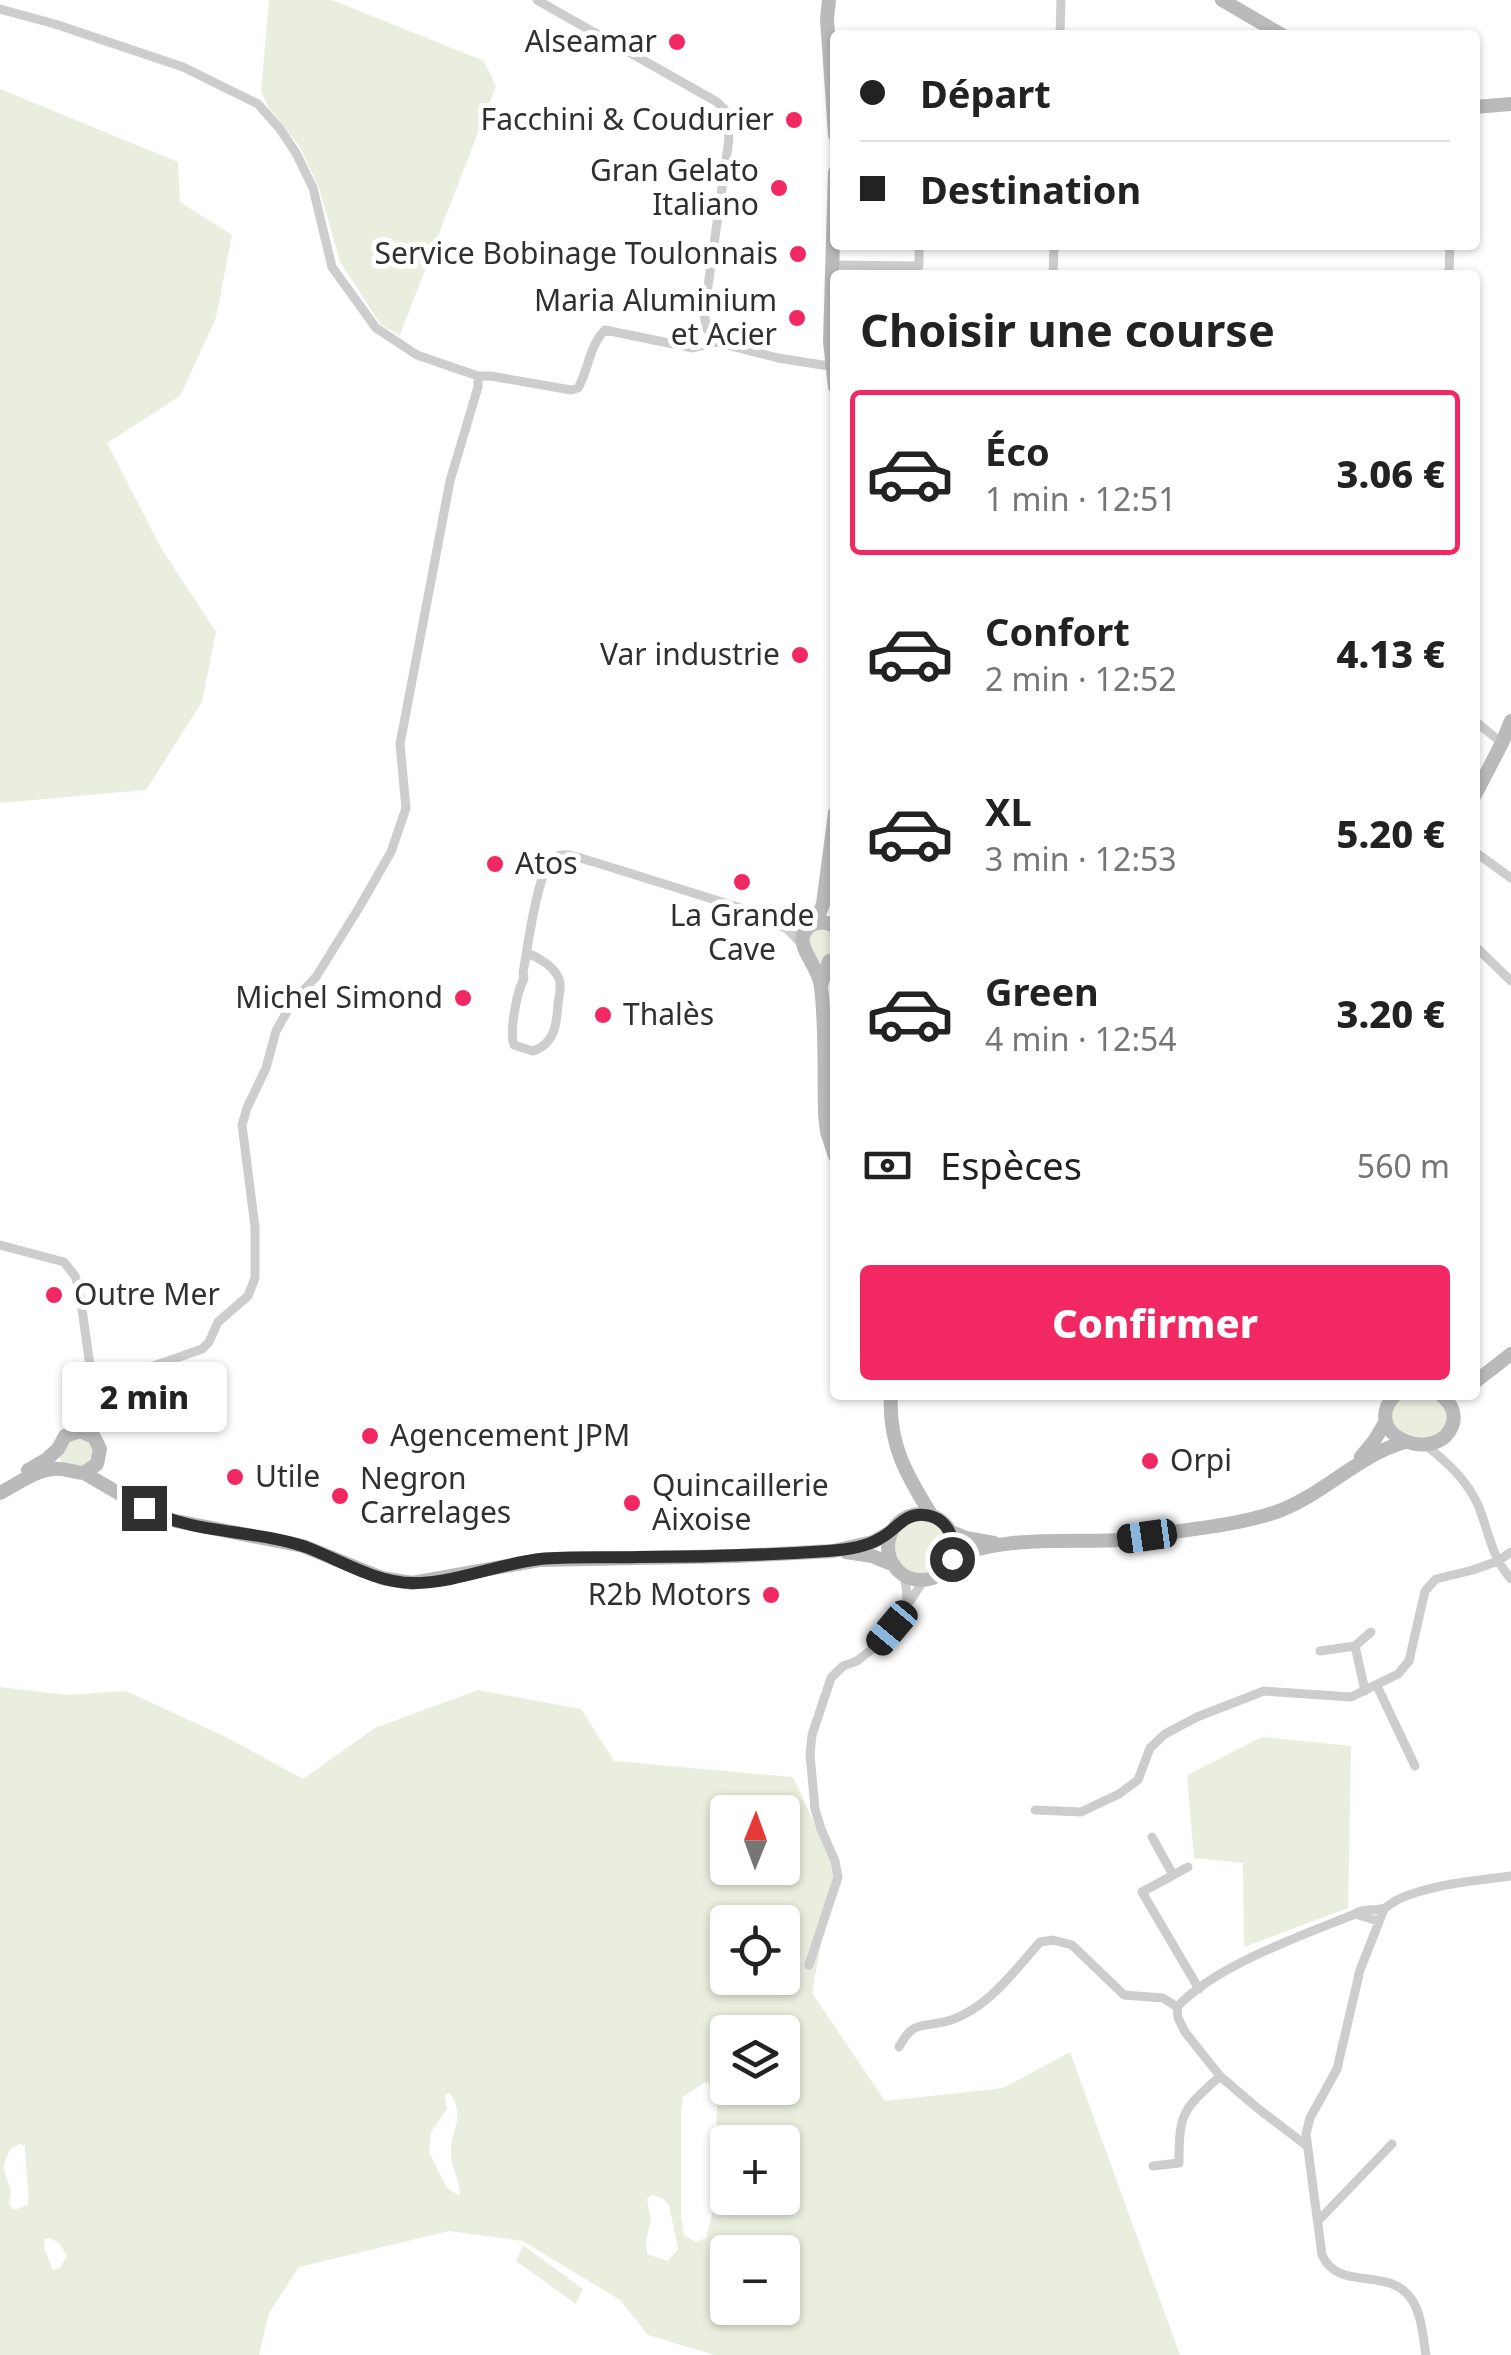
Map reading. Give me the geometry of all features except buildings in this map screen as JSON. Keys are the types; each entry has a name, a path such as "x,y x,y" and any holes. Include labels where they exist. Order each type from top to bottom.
{"main road":[{"path":"821,0 827,19"},
{"path":"829,0 830,63"},
{"path":"1222,0 1248,6 1260,30"},
{"path":"1480,107 1511,104"},
{"path":"833,250 833,270"},
{"path":"1480,785 1511,721"},
{"path":"830,848 817,929 807,956 818,962 830,960"},
{"path":"812,960 821,986 825,1114 830,1141"},
{"path":"821,986 830,965"},
{"path":"1480,1368 1511,1346"},
{"path":"1480,1378 1511,1354"},
{"path":"891,1400 891,1431 912,1486 932,1516"},
{"path":"1351,1468 1386,1422 1391,1400"},
{"path":"1446,1400 1453,1410"},
{"path":"952,1559 1005,1544 1123,1540 1272,1514 1319,1491 1377,1453 1405,1442 1433,1444 1447,1434 1458,1400"},
{"path":"1386,1422 1393,1434 1405,1442"},
{"path":"0,1484 47,1459 69,1434 80,1431 90,1434 99,1444 99,1459 110,1479 144,1508"},
{"path":"58,1449 59,1460 74,1473 93,1468 99,1459"},
{"path":"0,1494 50,1468 66,1468"},
{"path":"84,1473 156,1514 302,1546 382,1578 412,1583 539,1560 833,1551 872,1542 892,1532 908,1517 920,1514 938,1519 966,1538 1005,1544"},
{"path":"908,1517 912,1486"},
{"path":"833,1551 872,1556 924,1580 942,1573 952,1559 950,1530"},
{"path":"892,1532 888,1552 899,1570"}],"street":[{"path":"537,0 725,110 729,139 704,314 707,330 715,342"},
{"path":"1060,30 1062,0"},
{"path":"0,9 183,67 258,104 280,128 313,188 332,267 376,328 418,355 478,376 571,390 582,381 595,341 605,330 692,348 715,342 830,367"},
{"path":"833,264 919,266 919,250"},
{"path":"69,1434 81,1401 93,1387 202,1349 218,1322 248,1296 255,1278 255,1226 242,1126 266,1068 276,1031 293,1001 316,977 360,906 391,852 406,808 400,744 450,481 478,376"},
{"path":"1480,725 1502,743"},
{"path":"527,954 542,960 558,977 560,1000 552,1036 534,1051 514,1045 511,1037 519,986 524,979 523,972 545,868 560,855 754,912 786,929 817,929"},
{"path":"1480,856 1511,878"},
{"path":"1480,951 1511,980"},
{"path":"0,1245 64,1262 75,1276 93,1387"},
{"path":"81,1401 90,1434"},
{"path":"1447,1434 1446,1450 1453,1470"},
{"path":"1424,1444 1467,1486 1477,1504 1490,1547 1511,1579"},
{"path":"1035,1810 1081,1812 1119,1794 1138,1780 1150,1748 1165,1734 1264,1691 1342,1698 1376,1686 1398,1674 1410,1660 1425,1591 1436,1579 1498,1561 1511,1552"},
{"path":"899,1570 907,1594 905,1606"},
{"path":"809,1964 838,1877 816,1808 810,1754 812,1735 830,1678 876,1646 924,1580"},
{"path":"1320,1652 1355,1646 1370,1632"},
{"path":"1355,1646 1365,1690"},
{"path":"1376,1686 1415,1766"},
{"path":"1152,1836 1172,1875"},
{"path":"1188,1867 1142,1892 1199,1989"},
{"path":"1426,2355 1412,2300 1405,2291 1394,2284 1338,2274 1322,2255 1306,2128 1340,2062 1360,1970 1384,1909 1418,1892 1511,1876"},
{"path":"1307,2146 1220,2076 1185,2032 1177,2007 1187,1996 1244,1960 1364,1908 1384,1909"},
{"path":"1355,1914 1378,1921"},
{"path":"898,2047 914,2026 952,2020 978,2007 1040,1942 1053,1940 1072,1945 1124,1995 1163,1998 1177,2007"},
{"path":"1152,2166 1180,2163 1179,2126 1189,2104 1220,2076"},
{"path":"1282,2126 1306,2128"},
{"path":"1294,2134 1306,2128"},
{"path":"1318,2221 1392,2144"}],"green space":[{"path":"269,0 332,0 484,61 496,86 400,335 381,325 340,262 319,188 300,147 268,107 261,91"},
{"path":"0,89 178,162 180,202 232,235 216,318 180,396 107,443 161,548 216,632 202,702 146,790 0,803"},
{"path":"830,927 830,960 818,962 802,937 805,931"},
{"path":"1392,1400 1446,1400 1447,1434 1405,1442 1386,1413"},
{"path":"65,1436 96,1439 93,1468 62,1464 58,1454"},
{"path":"921,1514 944,1524 954,1547 944,1570 921,1580 898,1570 888,1547 898,1524"},
{"path":"0,1687 66,1695 126,1691 228,1738 303,1779 375,1728 478,1690 581,1709 614,1761 793,1777 835,1868 812,1993 885,2101 1003,2088 1070,2052 1180,2355 714,2355 648,2335 620,2300 523,2241 449,2231 299,2267 269,2313 259,2355 0,2355","holes":["450,2093 457,2110 451,2156 460,2196 447,2188 429,2152 431,2132 447,2109 445,2095","25,2146 28,2205 14,2210 9,2204 11,2191 3,2167 10,2149","652,2195 669,2205 678,2249 668,2261 647,2254 651,2220 647,2199","45,2239 60,2244 67,2256 60,2268 53,2270 44,2248"]},
{"path":"1262,1737 1351,1746 1348,1908 1244,1947 1243,1863 1194,1858 1187,1775"},
{"path":"523,2245 583,2289 576,2304 516,2261"}],"place":[{"name":"Alseamar","path":"677,42"},
{"name":"Facchini & Coudurier","path":"794,120"},
{"name":"Gran Gelato Italiano","path":"779,188"},
{"name":"Service Bobinage Toulonnais","path":"798,254"},
{"name":"Maria Aluminium et Acier","path":"797,318"},
{"name":"Var industrie","path":"800,655"},
{"name":"Atos","path":"495,864"},
{"name":"La Grande Cave","path":"742,882"},
{"name":"Michel Simond","path":"463,998"},
{"name":"Thalès","path":"603,1015"},
{"name":"Outre Mer","path":"54,1295"},
{"name":"Agencement JPM","path":"370,1436"},
{"name":"Orpi","path":"1150,1461"},
{"name":"Utile","path":"235,1477"},
{"name":"Negron Carrelages","path":"340,1496"},
{"name":"Quincaillerie Aixoise","path":"632,1503"},
{"name":"R2b Motors","path":"771,1595"}],"route":[{"path":"144,1508 188,1524 302,1546 382,1578 412,1583 560,1558 833,1551 882,1538 908,1517 920,1514 938,1519 950,1530 952,1559"}]}
